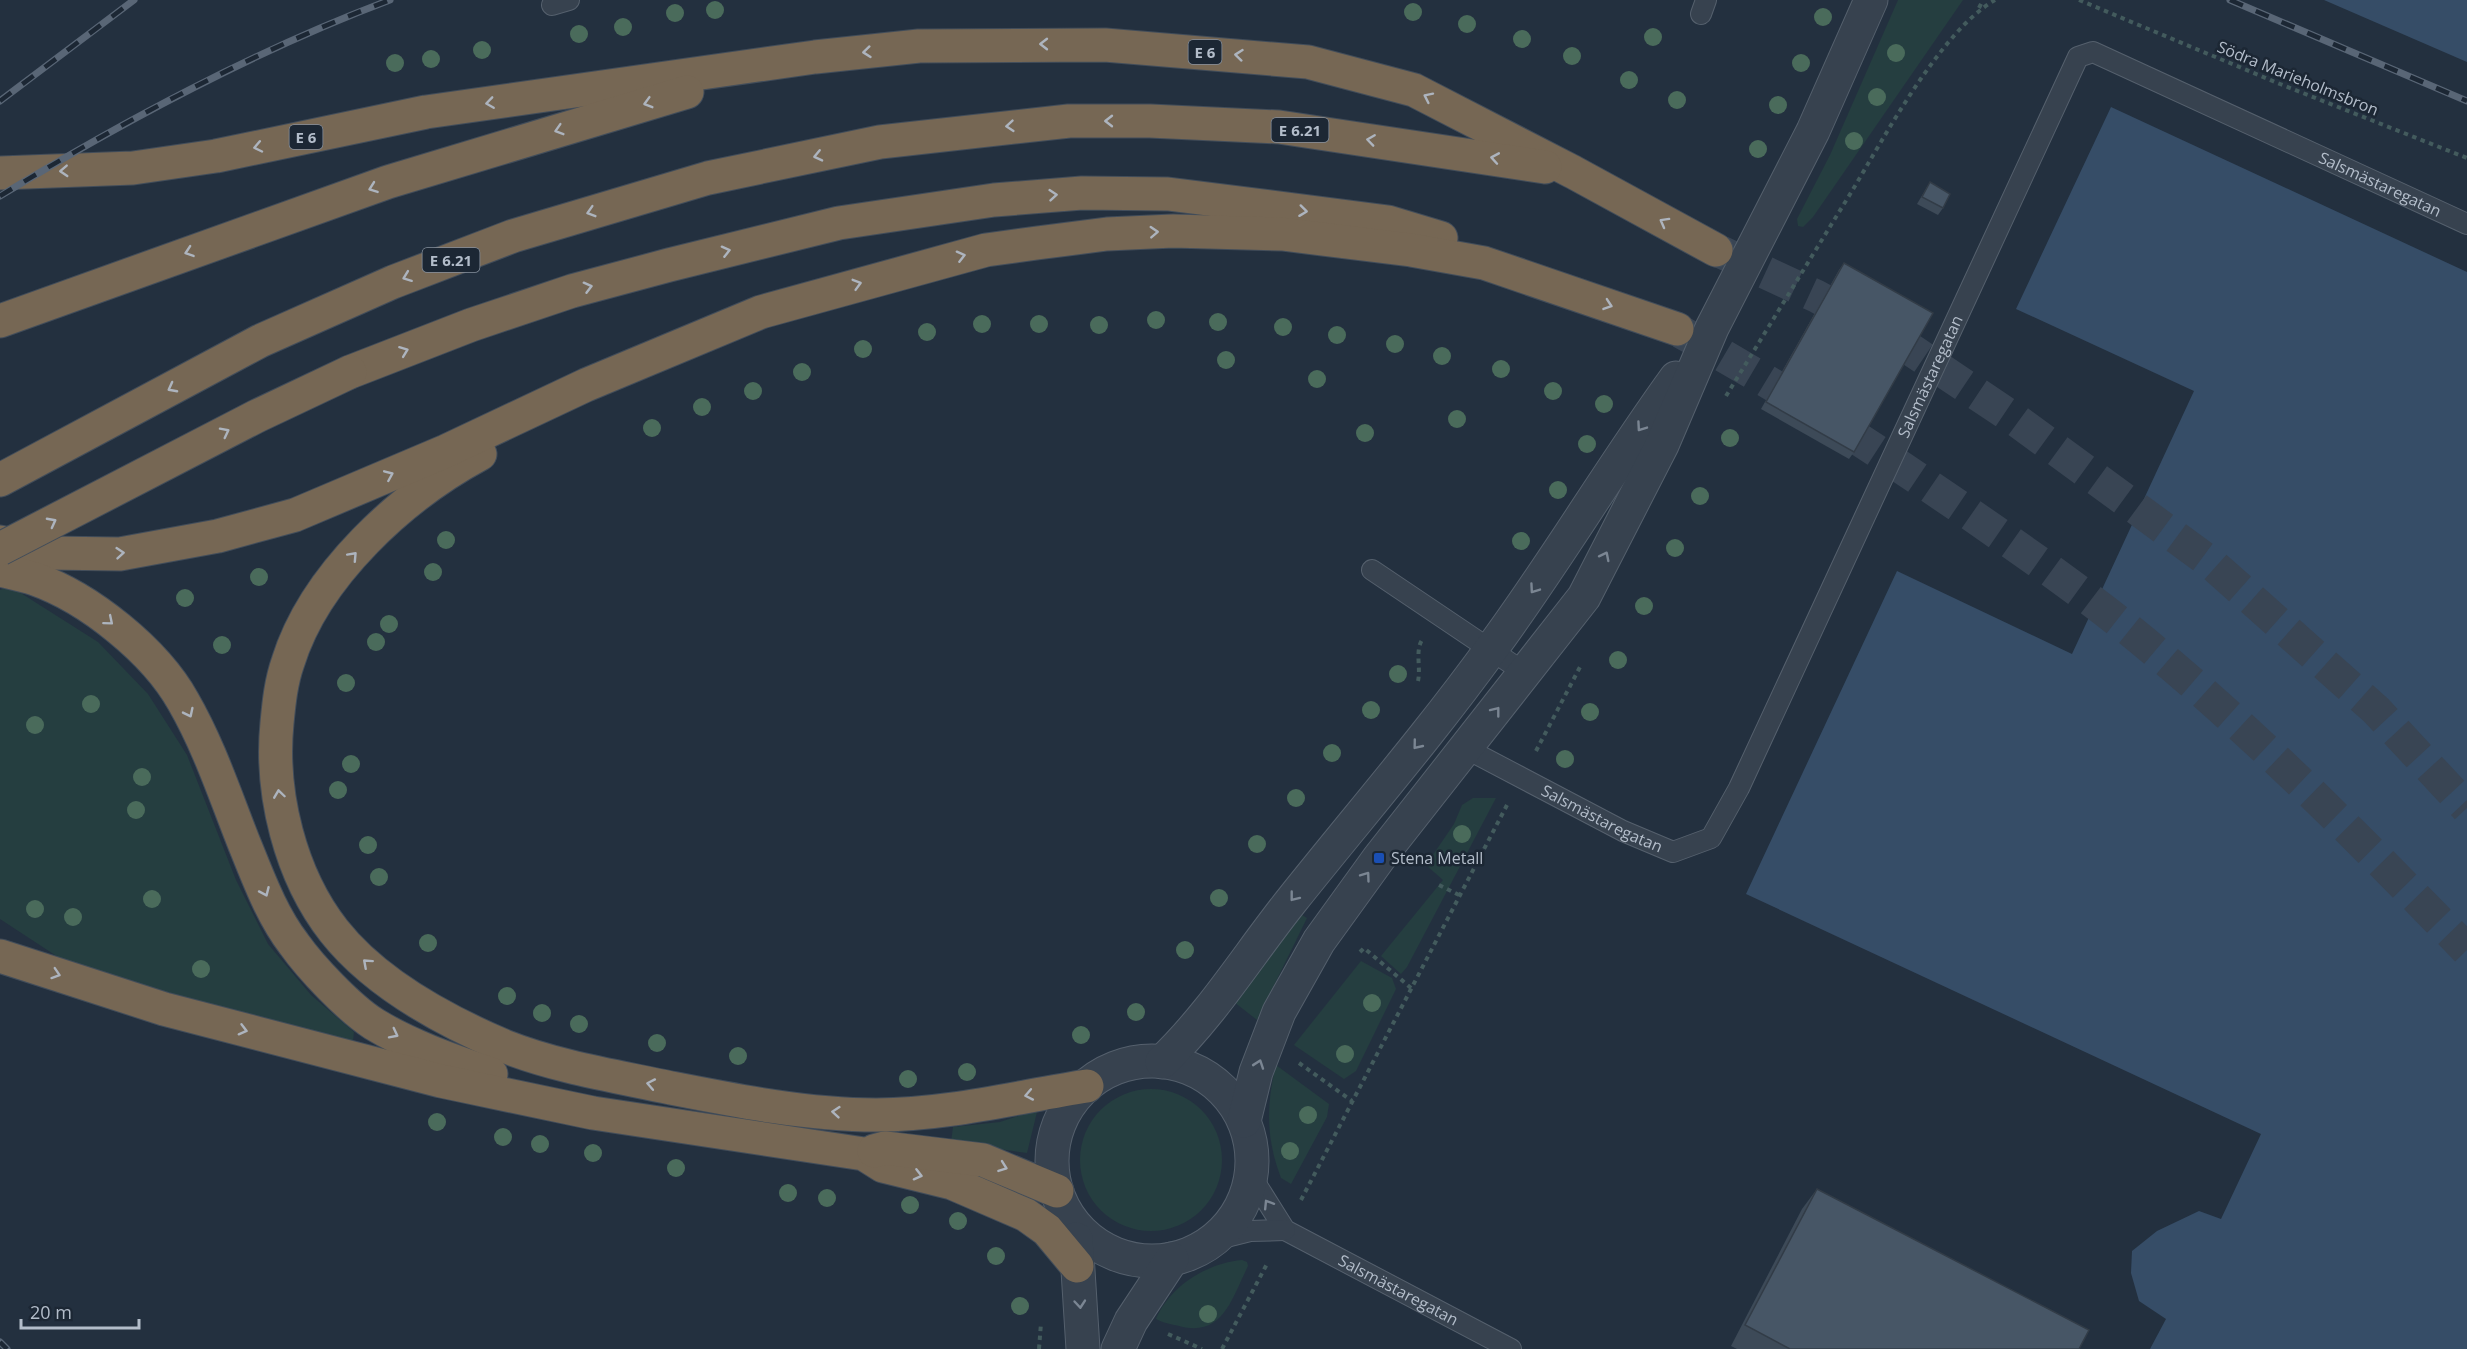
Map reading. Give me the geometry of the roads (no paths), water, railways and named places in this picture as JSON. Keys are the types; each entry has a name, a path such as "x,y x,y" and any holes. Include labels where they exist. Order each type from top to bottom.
{"highway":[{"name":"E 6","path":"0,174 133,168 216,156 426,112 816,57 919,46 1094,44 1190,50 1308,62 1414,90 1573,172"},
{"path":"0,321 388,182 615,112 816,57"},
{"name":"E 6.21","path":"0,480 261,341 393,282 513,236 708,178 880,142 1069,121 1162,122 1279,128 1449,151 1573,172 1716,250"},
{"path":"0,549 257,416 350,372 471,324 572,291 839,223 994,200 1082,193 1168,194 1388,222 1487,253 1553,286"},
{"path":"0,542 48,552 120,554 218,536 295,515 446,451 586,385 760,312 986,250 1107,234 1173,231 1282,234 1411,250 1484,263 1677,329"},
{"path":"760,312 584,396 470,459 424,490 382,525 329,581 304,623 288,660 280,690 275,738 277,777 285,829 298,866 316,906 336,933 381,975 456,1023 506,1047 558,1063 761,1104 875,1115 948,1111 1087,1086"},
{"path":"0,570 34,578 100,614 132,640 156,665 183,699 276,916 294,945 328,982 373,1023 429,1052 505,1079 707,1129"},
{"path":"0,956 164,1009 441,1081 592,1113 864,1154 883,1166 952,1183 1026,1215 1047,1230 1077,1266"},
{"path":"864,1154 885,1148 983,1160 1057,1191"}],"street":[{"path":"1244,1121 1256,1072 1279,1012 1313,951 1379,858 1467,749 1584,597 1662,445 1712,328 1809,141 1871,0"},
{"path":"1161,1062 1201,1023 1290,902 1492,648 1582,520 1639,429 1712,328"},
{"path":"1161,1062 1187,1068 1211,1080 1230,1098 1244,1121 1252,1148 1251,1176 1239,1212 1214,1240 1194,1252 1172,1259 1155,1261 1119,1256 1088,1238 1075,1225 1057,1191 1053,1157 1056,1134 1071,1103 1087,1086 1122,1066 1161,1062"},
{"path":"1075,1225 1083,1349"},
{"path":"1118,1349 1131,1322 1172,1259"}],"lane":[{"name":"Salsmästaregatan","path":"1467,749 1623,831 1673,852 1711,838 1744,777 2078,57 2093,52 2467,224"},
{"path":"1372,570 1492,648 1525,673"},
{"path":"1251,1176 1286,1230"},
{"name":"Salsmästaregatan","path":"1286,1230 1511,1349"},
{"path":"1214,1240 1250,1231 1286,1230"}],"water":[{"path":"2324,0 2467,0 2467,62"},
{"path":"2111,107 2467,272 2467,1349 2150,1349 2166,1319 2139,1301 2131,1273 2132,1251 2157,1231 2199,1211 2221,1219 2261,1134 1746,894 1897,571 2072,654 2194,391 2016,309"}],"tunnel":[{"path":"1721,252 1816,296 1895,339 2016,420 2211,563 2376,710 2467,808"},
{"path":"1681,332 1862,441 2016,546 2111,616 2198,688 2277,760 2467,950"}],"railway":[{"path":"0,101 134,0"},
{"path":"0,196 190,89 289,42 390,0"},
{"path":"2230,0 2467,101"},
{"path":"0,1342 7,1349"}],"place":[{"name":"Stena Metall","path":"1379,858"}]}
